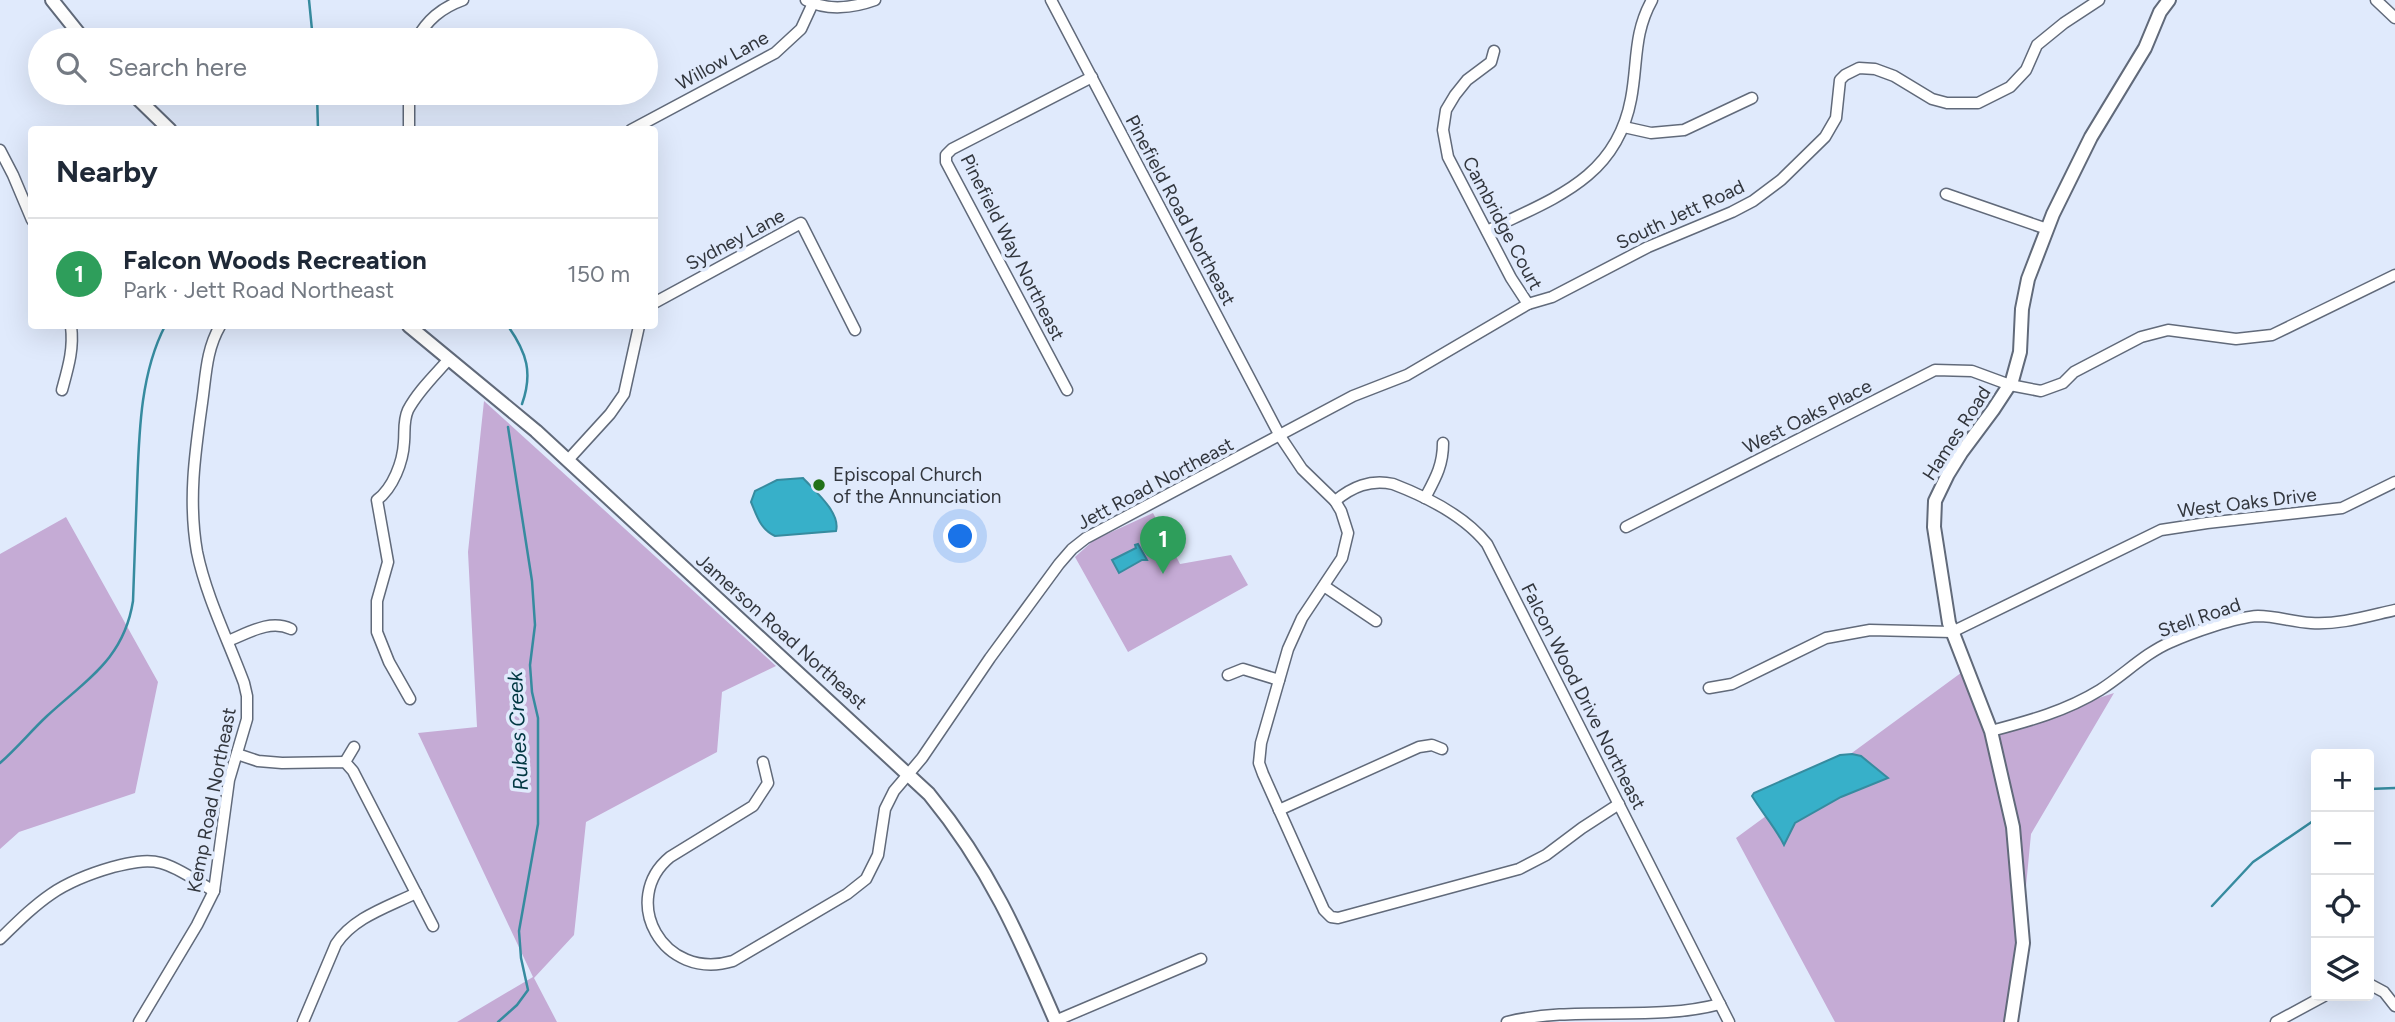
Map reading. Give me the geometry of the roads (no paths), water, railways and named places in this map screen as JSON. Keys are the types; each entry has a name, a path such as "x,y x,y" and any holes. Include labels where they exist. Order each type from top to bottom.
{"street":[{"path":"52,0 74,28"},
{"path":"424,28 440,11 463,0"},
{"path":"810,2 838,7 875,0"},
{"name":"Pinefield Road Northeast","path":"1051,0 1280,436 1302,468 1335,501"},
{"path":"1487,231 1567,191 1598,169 1624,127 1631,99 1642,18 1652,0"},
{"name":"South Jett Road","path":"1465,341 1528,304 1552,297 1648,247 1732,212 1769,190 1825,137 1836,118 1840,79 1845,75 1859,68 1875,69 1894,76 1932,99 1947,103 1978,103 2010,87 2026,70 2037,45 2099,0"},
{"name":"Hames Road","path":"2011,1022 2023,943 2013,827 1991,731 1952,632 1943,596 1934,527 1936,501 1961,453 2010,385 2020,352 2022,309 2028,279 2047,229 2091,137 2145,48 2159,6 2169,0"},
{"path":"2376,0 2395,18"},
{"name":"Willow Lane","path":"638,126 788,44 801,29 810,2"},
{"name":"Cambridge Court","path":"1494,51 1491,62 1467,80 1455,95 1446,110 1443,130 1448,157 1528,304"},
{"name":"Pinefield Way Northeast","path":"1067,390 950,170 946,155 952,149 1092,77"},
{"path":"1624,127 1651,133 1684,130 1752,98"},
{"path":"144,105 166,126"},
{"path":"409,105 409,126"},
{"path":"0,150 28,210"},
{"path":"1946,194 2047,229"},
{"name":"Sydney Lane","path":"658,301 801,223 855,330"},
{"name":"West Oaks Place","path":"1626,527 1935,370 1972,371 2010,385 2041,391 2063,383 2074,372 2141,337 2168,330 2236,339 2272,335 2395,275"},
{"path":"62,390 71,356 71,329"},
{"name":"Kemp Road Northeast","path":"139,1022 197,925 214,891 224,810 247,719 247,696 198,555 193,514 194,456 207,357 219,329"},
{"name":"Jamerson Road Northeast","path":"413,329 536,430 909,773 951,821 986,873 1020,938 1055,1021"},
{"path":"568,460 610,414 624,394 638,329"},
{"name":"Jett Road Northeast","path":"762,762 768,783 753,806 670,857 660,868 652,884 649,906 654,931 664,946 684,960 709,966 733,961 862,884 876,862 888,800 935,740 990,657 1072,549 1086,538 1353,396 1407,375 1465,341"},
{"path":"410,699 389,662 377,632 377,601 388,562 377,500 390,488 400,459 408,410 449,359"},
{"path":"1425,498 1439,473 1443,460 1443,443"},
{"name":"Falcon Wood Drive Northeast","path":"1335,501 1359,486 1381,481 1393,484 1425,498 1471,526 1487,544 1729,1022"},
{"name":"West Oaks Drive","path":"1952,632 2161,530 2342,508 2395,482"},
{"path":"1335,501 1346,523 1347,541 1342,558 1294,633 1259,753 1263,774 1324,911 1331,917 1338,918 1518,869 1546,855 1619,804"},
{"path":"1324,586 1376,621"},
{"name":"Stell Road","path":"1991,731 2047,716 2073,705 2102,689 2169,642 2233,621 2256,616 2311,623 2337,622 2395,610"},
{"path":"228,640 269,625 281,624 291,629"},
{"path":"1709,688 1732,684 1826,638 1870,630 1952,632"},
{"path":"1228,675 1243,669 1279,680"},
{"path":"1279,810 1419,747 1432,745 1442,749"},
{"path":"345,762 354,747"},
{"path":"237,754 258,761 282,763 345,762 353,771 433,926"},
{"path":"0,939 39,902 61,886 116,867 143,861 159,862 214,891"},
{"path":"303,1022 342,934 358,922 416,893"},
{"path":"1055,1021 1201,959"},
{"path":"2374,987 2384,992 2395,1006"},
{"path":"2276,1022 2315,1001"},
{"path":"1507,1022 1540,1017 1668,1016 1695,1012 1720,1004"}],"water":[{"path":"803,478 831,510 837,524 836,531 775,536 762,526 757,517 751,502 755,491 777,480"},
{"path":"1138,544 1147,560 1142,560 1119,573 1112,560 1136,548 1135,545"},
{"path":"1840,755 1861,756 1888,778 1841,797 1795,823 1784,845 1752,796 1754,793"}],"waterway":[{"name":"Rubes Creek","path":"309,0 312,28"},
{"name":"Rubes Creek","path":"317,105 318,126"},
{"path":"0,763 101,667 121,638 128,621 133,601 142,405 150,364 164,329"},
{"name":"Rubes Creek","path":"510,329 520,345 526,363 527,383 522,404"},
{"name":"Rubes Creek","path":"498,1022 517,1005 528,990 519,931 538,824 538,718 530,665 535,625 532,581 508,427"},
{"path":"2374,789 2395,788"},
{"path":"2212,906 2253,862 2311,822"}],"place":[{"name":"Episcopal Church of the Annunciation","path":"819,485"},
{"name":"Falcon Woods Recreation","path":"1163,574"}]}
